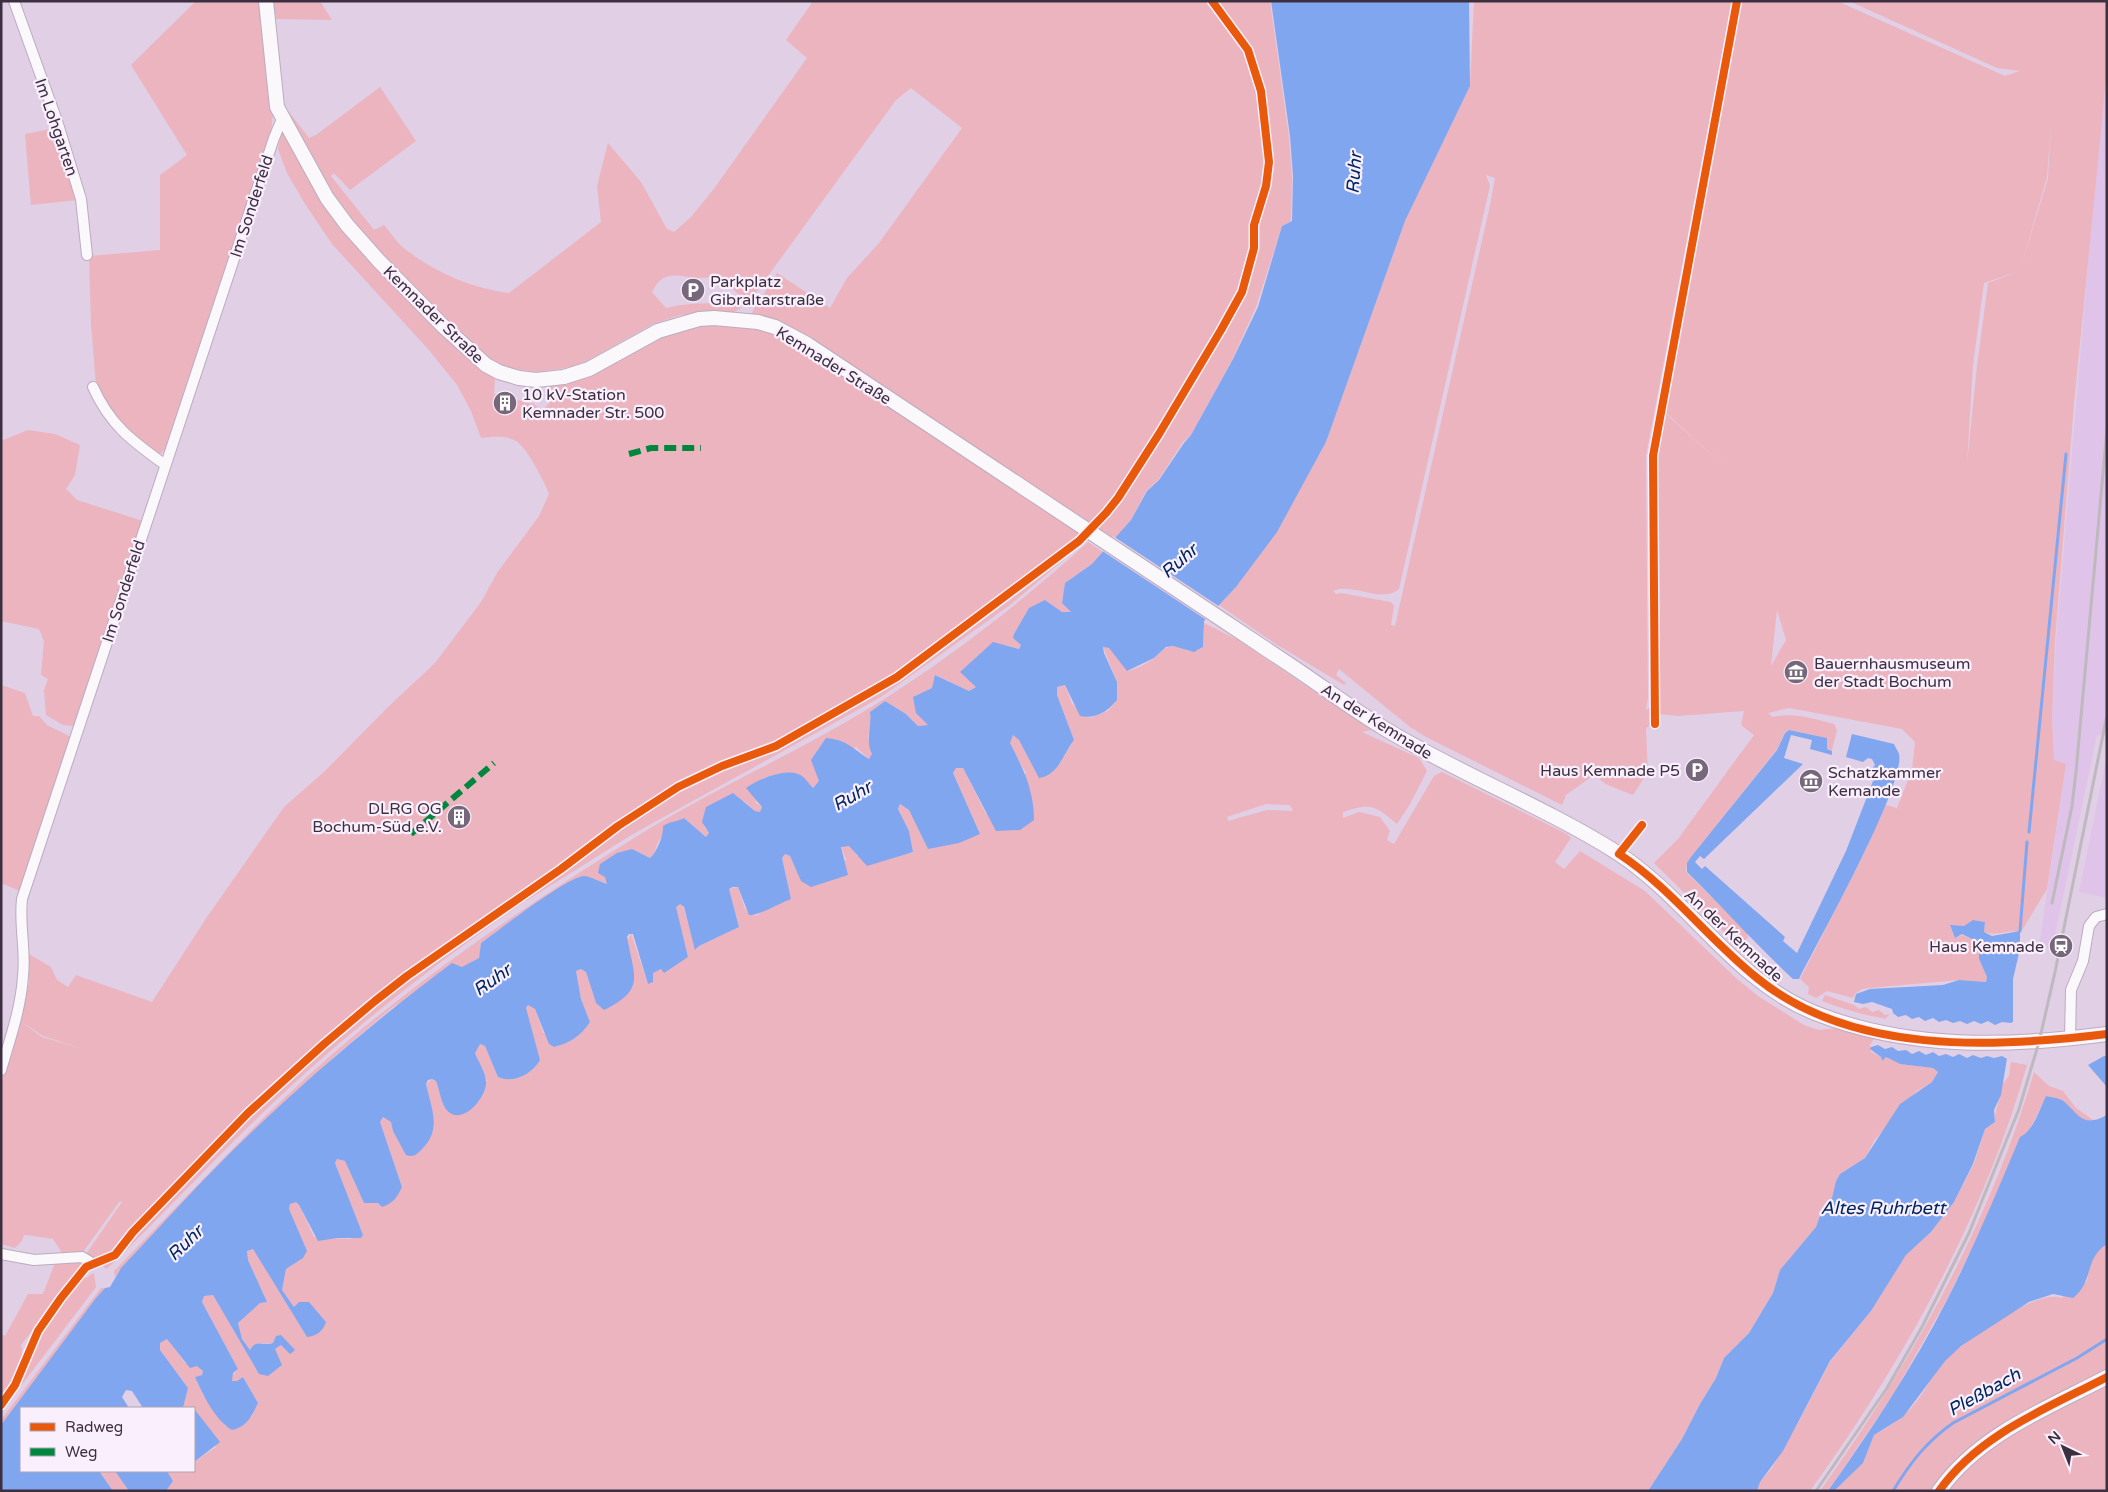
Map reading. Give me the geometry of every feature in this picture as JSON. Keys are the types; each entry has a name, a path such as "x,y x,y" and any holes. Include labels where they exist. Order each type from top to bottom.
{"main road":[{"name":"Kemnader Straße","path":"266,1 275,96 282,119 327,198 347,225 473,356 499,372 536,380 564,377 589,369 658,331 682,323 714,318 742,319 775,327 792,335 838,365 1242,634"},
{"name":"An der Kemnade","path":"1242,634 1378,725 1420,749 1584,832 1622,856 1658,883 1757,978 1793,1002 1841,1022 1878,1033 1916,1039 1973,1044 2011,1043 2107,1034"},
{"path":"1940,1491 1953,1473 1981,1447 2002,1433 2107,1377"}],"street":[{"name":"Im Lohgarten","path":"14,1 57,121 81,199 86,255"},
{"name":"Im Sonderfeld","path":"1,1070 24,975 20,917 22,899 164,464 282,119"},
{"path":"94,387 103,409 118,426 164,464"},
{"path":"2070,1038 2071,990 2084,961 2089,926 2096,917 2107,914"},
{"path":"1,1254 34,1260 82,1257 92,1263"}],"shaded area":[{"path":"196,1 260,1 273,113 271,133 167,447 160,454 154,452 120,424 96,386 91,324 89,256 160,250 160,175 187,155 131,65"},
{"path":"273,1 320,1 332,20 276,19"},
{"path":"813,1 1270,1 1289,137 1292,177 1291,221 1282,226 1256,307 1232,360 1191,435 1183,442 1159,479 1146,491 1131,520 1116,537 1079,537 931,651 865,694 783,740 677,784 617,823 559,867 437,950 373,998 322,1042 247,1111 136,1225 116,1250 96,1259 86,1254 122,1202 120,1201 83,1252 64,1256 53,1239 26,1235 24,1235 22,1241 15,1248 1,1244 1,1083 20,1021 29,983 29,954 51,967 57,980 68,987 76,975 152,1002 207,917 284,807 325,771 387,708 435,663 481,602 497,573 539,516 549,494 540,474 521,445 512,439 503,437 481,438 471,411 457,385 428,349 332,244 287,173 278,149 282,130 322,200 342,228 469,359 495,378 494,394 534,404 542,411 550,402 548,387 576,380 609,365 661,335 693,325 744,325 777,273 830,308 847,278 879,243 962,128 911,88 896,100 749,302 720,279 666,277 657,284 652,292 666,308 693,304 739,303 741,308 734,312 680,315 653,324 585,362 572,367 538,372 508,368 474,350 362,236 331,195 284,114 289,112 309,138 316,135 380,87 416,141 350,190 334,173 331,176 374,230 384,225 405,249 441,272 467,283 509,293 601,222 597,186 608,143 641,182 667,229 674,232 691,217 713,190 807,58 786,40","holes":["20,1021 43,1036 83,1049 42,1037"]},
{"path":"1474,1 1732,1 1646,456 1648,698 1646,710 1660,701 1656,457 1665,413 1736,477 1665,412 1742,1 1837,1 2005,76 2020,71 1997,68 1849,1 2107,1 2107,70 2074,404 2055,641 2052,719 2054,760 2066,764 2047,889 2021,932 1984,932 1985,922 1973,920 1964,926 1950,926 1955,938 1962,935 1974,940 1973,945 1979,947 1979,959 1987,977 1986,982 1959,980 1862,989 1853,998 1827,991 1816,998 1808,994 1809,987 1800,979 1861,860 1886,805 1900,809 1897,808 1912,770 1915,742 1902,729 1789,708 1768,713 1773,717 1789,715 1819,720 1834,724 1837,730 1832,750 1827,749 1827,738 1789,730 1785,732 1777,749 1687,863 1686,872 1747,932 1748,937 1740,948 1654,863 1678,839 1754,735 1741,725 1744,711 1678,716 1659,714 1646,729 1648,772 1633,795 1608,785 1609,781 1607,785 1594,775 1566,795 1562,805 1426,737 1410,727 1339,669 1336,675 1346,683 1344,685 1274,643 1219,605 1236,587 1277,531 1326,442 1405,221 1470,86","holes":["2051,122 2048,178 2020,271 2047,177","1486,175 1495,178 1490,205 1395,626 1391,625 1394,606 1391,602 1341,593 1336,594 1333,591 1349,589 1383,594 1392,593 1399,589 1490,186","2020,271 1988,283 1977,366 1967,464 1973,365 1984,283","1777,610 1786,640 1771,666"]},
{"path":"2107,78 2107,736 2097,735 2052,949 2039,947 2066,764 2054,761 2052,719 2056,640 2096,170"},
{"path":"50,129 77,200 31,205 25,134"},
{"path":"28,430 55,434 80,445 75,475 66,489 77,500 143,521 74,726 63,725 46,715 44,690 48,679 41,675 44,641 39,629 1,621 1,441"},
{"path":"1083,540 1086,541 1010,605 881,697 633,834 526,901 524,898 620,828 679,789 707,775 766,753 794,740 871,697 980,622"},
{"path":"1088,542 1103,552 1092,564 1065,583 1062,603 1071,612 1062,612 1045,600 1029,609 1013,638 1021,645 1019,649 999,645 992,646 981,653 961,672 976,687 969,691 936,675 932,688 914,697 929,725 918,726 906,714 885,701 870,712 871,722 868,737 872,754 869,759 856,747 812,788 802,776 755,802 762,807 760,812 755,811 744,801 704,827 710,834 706,837 684,818 664,834 650,858 632,849 605,877 608,884 585,876 527,909 481,943 479,958 393,1007 335,1056 226,1157 121,1268 115,1277 114,1271 235,1147 309,1075 385,1010 506,921 631,840 691,805 843,724 902,688 984,629 1037,587"},
{"path":"1204,623 1238,640 1371,730 1362,732 1419,758 1427,771 1397,824 1377,809 1360,807 1343,812 1343,818 1359,812 1380,817 1390,831 1387,840 1394,844 1434,776 1442,772 1567,834 1571,838 1555,862 1564,869 1580,851 1645,891 1737,979 1758,996 1804,1025 1819,1030 1839,1028 1881,1040 2010,1049 2009,1060 2006,1057 1874,1045 1871,1047 1871,1052 1881,1057 1881,1061 1886,1057 1900,1064 1933,1068 1938,1072 1932,1082 1916,1092 1874,1141 1865,1158 1840,1174 1836,1181 1832,1198 1822,1210 1816,1227 1780,1270 1773,1293 1749,1333 1724,1358 1716,1378 1682,1439 1648,1491 166,1491 173,1481 168,1472 195,1472 195,1461 216,1447 195,1407 183,1407 188,1388 160,1350 160,1343 167,1339 185,1363 197,1365 203,1371 202,1375 195,1377 203,1395 225,1426 252,1416 258,1403 243,1377 237,1381 232,1381 231,1377 238,1369 202,1302 204,1296 213,1295 259,1374 275,1349 281,1345 286,1352 276,1336 273,1343 259,1343 250,1350 242,1339 238,1323 260,1303 267,1302 248,1260 247,1251 253,1249 307,1337 294,1307 282,1290 286,1269 303,1258 300,1236 289,1209 290,1203 296,1202 299,1205 314,1237 350,1239 363,1235 335,1163 337,1159 345,1161 364,1203 378,1203 382,1207 402,1187 380,1122 383,1117 391,1122 393,1131 433,1115 426,1084 432,1079 436,1081 445,1107 487,1081 475,1053 476,1048 480,1044 485,1046 498,1077 504,1079 516,1078 532,1070 540,1060 525,1011 528,1005 535,1009 543,1032 554,1047 570,1041 579,1035 590,1022 581,999 576,971 581,969 586,972 596,1003 631,933 648,984 652,973 688,957 675,907 680,904 683,907 696,950 699,946 739,927 729,889 738,887 745,909 756,916 767,908 791,899 782,858 785,854 790,856 795,868 846,860 841,846 849,845 857,856 913,853 909,831 898,809 900,804 909,810 928,849 980,834 953,773 956,768 963,768 986,814 1026,773 1009,743 1013,734 1019,740 1039,777 1059,765 1074,740 1057,695 1057,687 1065,685 1072,704 1090,718 1108,711 1117,700 1117,682 1103,647 1109,648 1128,671 1147,663 1167,648 1178,647 1190,651 1203,647","holes":["1266,804 1290,805 1293,811 1267,810 1228,821 1227,817"]},
{"path":"1,685 25,693 33,716 39,716 47,725 71,737 20,891 1,883"},
{"path":"2107,755 2107,898 2079,892"},
{"path":"522,900 524,902 463,945 346,1037 244,1131 111,1265 106,1269 103,1266 117,1256 133,1236 223,1143 317,1056 416,974"},
{"path":"1825,995 1854,1005 1859,1009 1866,1007 1872,1012 1879,1010 1885,1015 1893,1013 1895,1015 2011,1023 2014,1021 2013,1029 1892,1020 1845,1009 1822,1001"},
{"path":"2011,1062 2027,1065 2009,1122 1988,1178 1964,1233 1908,1340 1877,1392 1810,1491 1757,1491 1760,1482 1772,1468 1798,1423 1830,1362 1871,1311 1906,1255 1931,1232 1954,1202 1974,1164 1985,1129 1995,1122 2001,1086 2009,1076"},
{"path":"2034,1072 2049,1086 2063,1091 2076,1108 2093,1120 2090,1122 2076,1116 2061,1099 2046,1096 1946,1301 1894,1393 1828,1491 1820,1491 1886,1393 1945,1290 1995,1184 2016,1129"},
{"path":"2107,1244 2107,1369 2010,1421 1963,1455 1931,1491 1834,1491 1863,1463 1874,1435 1893,1423 1911,1408 1944,1361 1953,1352 1983,1330 2018,1309 2035,1301 2050,1297 2061,1298 2087,1281 2092,1260 2098,1251"},
{"path":"72,1259 88,1263 79,1270 21,1345 22,1359 20,1366 14,1381 1,1400 1,1334 5,1336 28,1294 43,1294 55,1263"},
{"path":"94,1273 96,1287 1,1412 33,1346 48,1321 83,1275 86,1278"},
{"path":"101,1288 105,1288 1,1425 1,1420"},
{"path":"2107,1384 2107,1491 1944,1491 1960,1473 1998,1442 2041,1417"},
{"path":"100,1472 116,1472 129,1491 113,1491"}],"water":[{"name":"Ruhr","path":"1271,1 1469,1 1470,86 1405,221 1326,442 1277,532 1236,587 1204,621 1203,647 1194,652 1173,646 1166,647 1154,658 1127,671 1109,648 1103,647 1117,682 1117,700 1101,714 1086,717 1080,716 1065,685 1057,687 1057,695 1074,740 1056,768 1046,776 1039,778 1019,740 1013,735 1010,743 1027,780 1034,809 1034,820 1020,830 996,831 963,768 956,768 953,773 980,834 959,843 928,849 909,810 900,804 898,809 909,831 913,852 867,866 849,846 841,847 848,875 811,887 801,881 790,856 785,854 782,858 791,899 749,915 738,887 729,889 739,927 699,946 695,950 684,907 680,904 676,907 688,957 664,973 661,969 653,973 653,982 648,984 633,934 629,934 627,937 634,972 632,988 626,995 604,1010 596,1003 586,972 581,969 576,971 581,999 590,1022 575,1038 554,1047 549,1044 535,1009 528,1005 526,1008 540,1060 532,1070 516,1078 504,1079 498,1077 485,1046 480,1044 475,1053 485,1075 486,1082 483,1094 479,1101 468,1111 456,1115 450,1113 445,1107 436,1081 428,1080 426,1084 434,1117 434,1125 429,1140 413,1156 406,1155 393,1131 391,1122 383,1117 380,1122 402,1187 392,1202 382,1207 378,1203 364,1203 345,1161 337,1159 335,1163 363,1235 361,1238 337,1238 318,1241 299,1205 296,1202 290,1204 289,1209 307,1251 303,1258 286,1269 282,1290 294,1307 299,1302 309,1302 326,1322 319,1332 307,1337 253,1249 247,1251 248,1260 267,1302 260,1303 238,1323 242,1339 250,1350 257,1344 273,1343 276,1336 281,1335 295,1350 290,1354 281,1345 275,1349 282,1365 268,1376 259,1374 213,1295 204,1296 202,1302 238,1369 233,1373 232,1381 237,1381 243,1377 258,1403 245,1424 232,1430 220,1420 206,1399 195,1377 202,1375 203,1371 197,1366 190,1368 167,1339 160,1343 160,1350 188,1388 183,1407 142,1407 132,1391 126,1390 122,1397 128,1407 20,1407 20,1472 100,1472 113,1491 1,1491 1,1425 96,1298 105,1288 110,1287 121,1268 228,1155 281,1104 365,1031 452,963 462,967 479,958 481,943 550,893 577,878 585,876 607,884 605,877 598,873 600,864 617,853 632,849 650,858 657,848 663,826 666,824 684,818 706,837 709,833 702,822 706,807 733,793 755,811 760,812 762,807 746,788 758,781 789,772 802,776 813,788 819,781 811,760 826,738 844,743 869,759 872,754 869,744 870,712 885,701 906,714 918,726 928,725 916,713 913,697 932,688 935,675 969,691 976,687 960,672 993,642 1019,649 1021,645 1013,638 1029,608 1045,600 1062,612 1071,612 1062,603 1065,583 1092,564 1131,520 1147,491 1159,480 1191,435 1233,359 1258,307 1282,226 1292,221 1293,176 1290,136"},
{"path":"1789,730 1827,738 1827,749 1832,751 1832,755 1810,749 1812,740 1791,735 1784,758 1803,764 1704,859 1700,856 1695,862 1702,869 1705,866 1785,937 1783,941 1797,953 1846,851 1875,776 1870,771 1875,765 1872,759 1868,758 1863,762 1846,757 1852,734 1894,744 1899,754 1897,771 1889,797 1875,829 1799,979 1793,979 1779,966 1687,872 1687,863 1691,857 1777,750 1785,733"},
{"name":"Altes Ruhrbett","path":"1973,920 1985,922 1984,932 1992,936 2020,931 2020,949 2013,979 2013,1021 2001,1095 1994,1110 1995,1122 1985,1129 1973,1164 1954,1202 1931,1232 1906,1255 1871,1311 1830,1361 1783,1451 1760,1482 1757,1491 1648,1491 1682,1439 1716,1378 1724,1358 1749,1333 1773,1293 1780,1270 1816,1227 1822,1210 1832,1198 1836,1181 1840,1174 1865,1158 1900,1104 1932,1082 1938,1072 1933,1068 1900,1064 1886,1057 1882,1061 1881,1057 1870,1049 1893,1013 1892,1009 1872,1002 1863,1004 1854,1002 1856,994 1870,989 1943,985 1959,980 1986,982 1987,977 1979,959 1979,947 1973,945 1974,940 1962,934 1955,938 1950,925 1964,926"},
{"path":"2107,1056 2107,1087 2088,1065"},
{"path":"2046,1096 2062,1100 2081,1118 2086,1120 2098,1119 2107,1115 2107,1244 2095,1256 2084,1285 2073,1298 2053,1294 2029,1302 1961,1346 1945,1361 1903,1417 1874,1435 1863,1463 1834,1491 1828,1491 1891,1398 1934,1325 1976,1240 2020,1137 2033,1125"},
{"path":"195,1410 220,1442 195,1461"},
{"path":"116,1472 168,1472 173,1481 166,1491 129,1491"}],"pier":[{"path":"1113,536 1220,607 1208,621 1101,550"},
{"path":"1893,1013 1898,1017 1906,1015 1912,1019 1919,1017 1925,1021 1933,1018 1939,1022 1946,1020 1953,1023 1960,1021 1967,1024 1974,1021 1981,1024 1988,1021 1995,1025 2014,1021 2009,1060 2002,1056 1981,1058 1973,1055 1967,1058 1959,1054 1953,1057 1946,1054 1939,1056 1933,1052 1926,1055 1919,1051 1912,1054 1906,1050 1898,1051 1892,1047 1885,1049 1878,1045 1871,1047 1870,1045 1889,1014"}],"waterway":[{"path":"2029,832 2066,454"},
{"path":"2020,931 2027,842"},
{"name":"Pleßbach","path":"1893,1491 1919,1454 1953,1423 2077,1358 2107,1339"}],"railway":[{"path":"2052,903 2072,806 2076,772 2107,429"},
{"path":"1816,1491 1887,1388 1922,1327 1969,1233 2019,1109 2039,1042 2055,972 2107,715"}],"marked path":[{"path":"629,454 651,448 701,448"},
{"path":"411,834 494,763"}],"cycle path":[{"path":"1,1405 15,1385 38,1331 86,1267 115,1255 133,1232 248,1113 375,1001 407,976 561,869 618,826 678,787 722,766 776,746 897,677 1079,541 1106,513 1118,498 1159,434 1221,330 1242,292 1254,248 1254,225 1266,186 1269,162 1261,91 1248,50 1212,1"},
{"path":"1655,724 1653,456 1737,1"},
{"path":"1642,825 1619,854 1656,882 1739,963 1757,978 1794,1003 1835,1021 1879,1033 1925,1040 1971,1043 2017,1042 2107,1034"},
{"path":"1939,1491 1955,1471 1994,1438 2038,1412 2107,1377"}],"place":[{"name":"Parkplatz Gibraltarstraße","path":"693,290"},
{"name":"10 kV-Station Kemnader Str. 500","path":"505,403"},
{"name":"Bauernhausmuseum der Stadt Bochum","path":"1796,672"},
{"name":"Haus Kemnade P5","path":"1697,770"},
{"name":"Schatzkammer Kemande","path":"1811,781"},
{"name":"DLRG OG Bochum-Süd e.V.","path":"459,817"},
{"name":"Haus Kemnade","path":"2061,946"}]}
